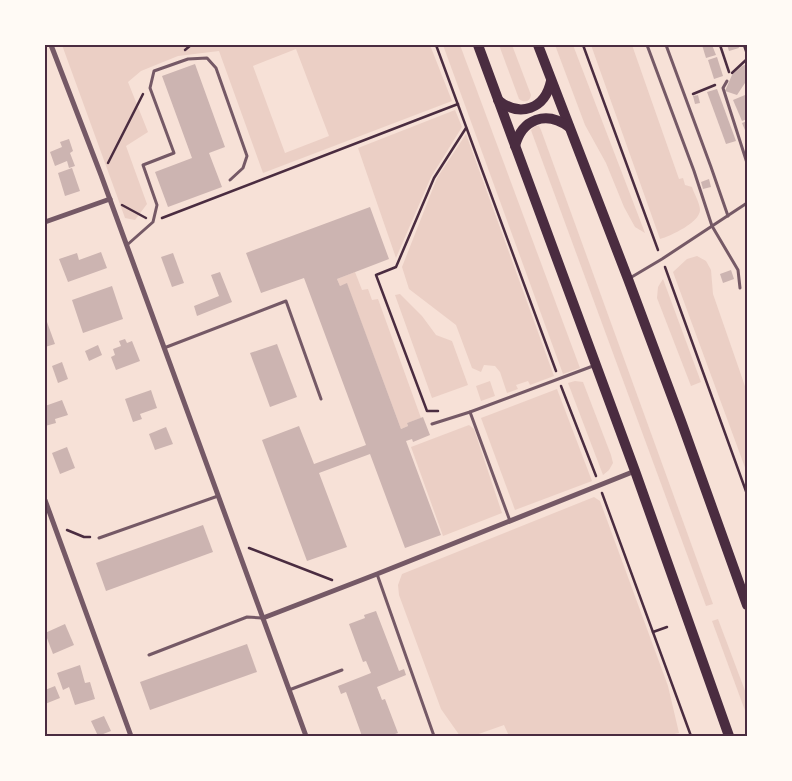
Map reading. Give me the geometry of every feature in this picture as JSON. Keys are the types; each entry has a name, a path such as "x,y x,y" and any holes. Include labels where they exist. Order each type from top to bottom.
{"main road":[{"path":"478,45 635,471 729,736"},
{"path":"538,45 681,421 747,605"},
{"path":"498,100 512,108 520,109 535,106 542,101 551,81"},
{"path":"515,146 517,138 526,125 540,118 556,119 569,127"}],"street":[{"path":"51,45 102,176 306,736"},
{"path":"45,222 110,199"},
{"path":"263,618 635,471"},
{"path":"45,500 131,736"}],"lane":[{"path":"647,45 694,171 712,226 738,270 740,288"},
{"path":"666,45 728,216"},
{"path":"127,245 153,222 157,206 144,165 174,153 150,88 154,71 188,59 207,58 216,68 247,156 243,168 230,180"},
{"path":"727,81 723,88 747,163"},
{"path":"628,279 747,203"},
{"path":"164,348 286,301 321,399"},
{"path":"432,424 470,412 596,365"},
{"path":"470,412 510,521"},
{"path":"99,538 218,496"},
{"path":"377,574 434,736"},
{"path":"149,654 247,617 263,618"},
{"path":"289,690 342,670"}],"path":[{"path":"182,51 191,45"},
{"path":"436,45 558,380 600,485 691,736"},
{"path":"720,45 730,75 747,59"},
{"path":"744,45 747,54"},
{"path":"102,176 154,71"},
{"path":"696,93 706,89"},
{"path":"110,199 153,222 458,104"},
{"path":"444,411 427,411 376,275 396,268 434,178 466,127"},
{"path":"74,533 84,537"},
{"path":"236,543 347,585"},
{"path":"653,632 667,627"}],"shaded area":[{"path":"62,45 430,45 452,101 263,173 219,51 178,56 141,71 128,82 148,132 126,146 147,204 135,220 125,218","holes":["296,49 329,136 285,153 253,66"]},
{"path":"443,45 460,45 580,368 563,374"},
{"path":"499,45 512,45 531,95 528,100 519,99"},
{"path":"555,45 573,45 645,233 635,227 624,207 606,163 585,125"},
{"path":"591,45 632,45 679,179 683,178 685,185 692,187 698,201 699,215 690,224 660,239"},
{"path":"455,110 462,127 431,177 396,258 358,148"},
{"path":"535,126 539,126 541,130 713,604 706,606 532,133 531,130"},
{"path":"466,134 554,376 530,385 528,381 516,385 518,389 507,393 500,372 495,366 484,365 481,372 472,368 456,325 409,289 402,267 437,178"},
{"path":"697,256 706,261 711,270 713,294 747,392 747,473 673,272 687,259"},
{"path":"355,272 362,290 368,289 372,300 378,299 421,418 407,423 408,426 401,429 347,284 340,286 337,279"},
{"path":"663,279 701,382 691,386 657,298 658,287"},
{"path":"400,294 422,316 436,335 452,341 468,385 432,398 395,295"},
{"path":"490,381 495,396 481,401 476,386"},
{"path":"575,381 583,382 611,455 613,463 603,475 568,383"},
{"path":"557,389 592,481 515,510 481,418"},
{"path":"469,425 474,429 502,513 443,536 411,447"},
{"path":"594,497 600,501 668,686 679,733 665,736 509,736 504,725 473,736 460,736 441,709 399,595 398,585 402,574"},
{"path":"718,619 747,696 747,716 712,621"}],"building":[{"path":"702,45 712,45 716,55 706,58"},
{"path":"727,45 738,45 739,48 729,51"},
{"path":"717,57 723,76 714,79 708,60"},
{"path":"195,64 225,147 209,153 222,187 168,207 155,172 192,158 162,76"},
{"path":"747,64 747,80 737,95 725,91 732,75"},
{"path":"717,89 736,141 726,144 707,92"},
{"path":"698,95 700,103 695,104 693,96"},
{"path":"745,95 747,99 747,119 742,121 733,100"},
{"path":"747,121 747,135 742,123"},
{"path":"69,139 73,151 70,153 75,166 69,168 67,161 55,166 50,152 62,147 60,142"},
{"path":"72,168 80,191 65,196 58,173"},
{"path":"709,179 711,187 703,189 701,182"},
{"path":"370,207 389,259 337,279 340,286 347,283 401,429 408,426 407,423 423,417 430,435 413,442 412,439 406,441 441,535 405,548 370,454 319,473 347,547 307,561 262,440 299,426 314,464 366,445 304,278 261,293 246,253"},
{"path":"101,252 107,268 68,282 59,259 77,253 79,260"},
{"path":"173,253 184,283 172,287 161,257"},
{"path":"731,270 734,279 723,283 720,274"},
{"path":"220,272 232,302 197,316 194,306 219,296 211,275"},
{"path":"112,286 123,319 83,333 72,300"},
{"path":"47,322 55,344 45,347 45,323"},
{"path":"125,339 127,343 132,341 140,361 116,370 111,357 115,355 113,349 121,346 119,341"},
{"path":"277,344 297,397 270,407 250,353"},
{"path":"98,345 102,355 89,361 85,351"},
{"path":"62,362 68,379 58,383 52,366"},
{"path":"151,390 157,408 140,414 142,419 133,422 125,399"},
{"path":"62,400 68,415 55,419 56,423 45,426 45,406"},
{"path":"166,427 173,444 155,450 149,434"},
{"path":"67,447 75,468 60,474 52,453"},
{"path":"203,525 213,552 106,591 96,563"},
{"path":"376,611 399,671 404,669 406,675 377,687 382,700 385,699 398,733 389,736 362,736 346,692 341,694 338,686 371,673 366,661 363,662 349,624 365,618 364,615"},
{"path":"65,624 74,645 53,654 45,633"},
{"path":"247,644 257,672 150,710 140,682"},
{"path":"80,665 85,683 90,682 95,699 75,705 69,687 63,690 57,673"},
{"path":"55,686 60,698 45,704 45,690"},
{"path":"104,716 111,731 98,736 91,721"}]}
